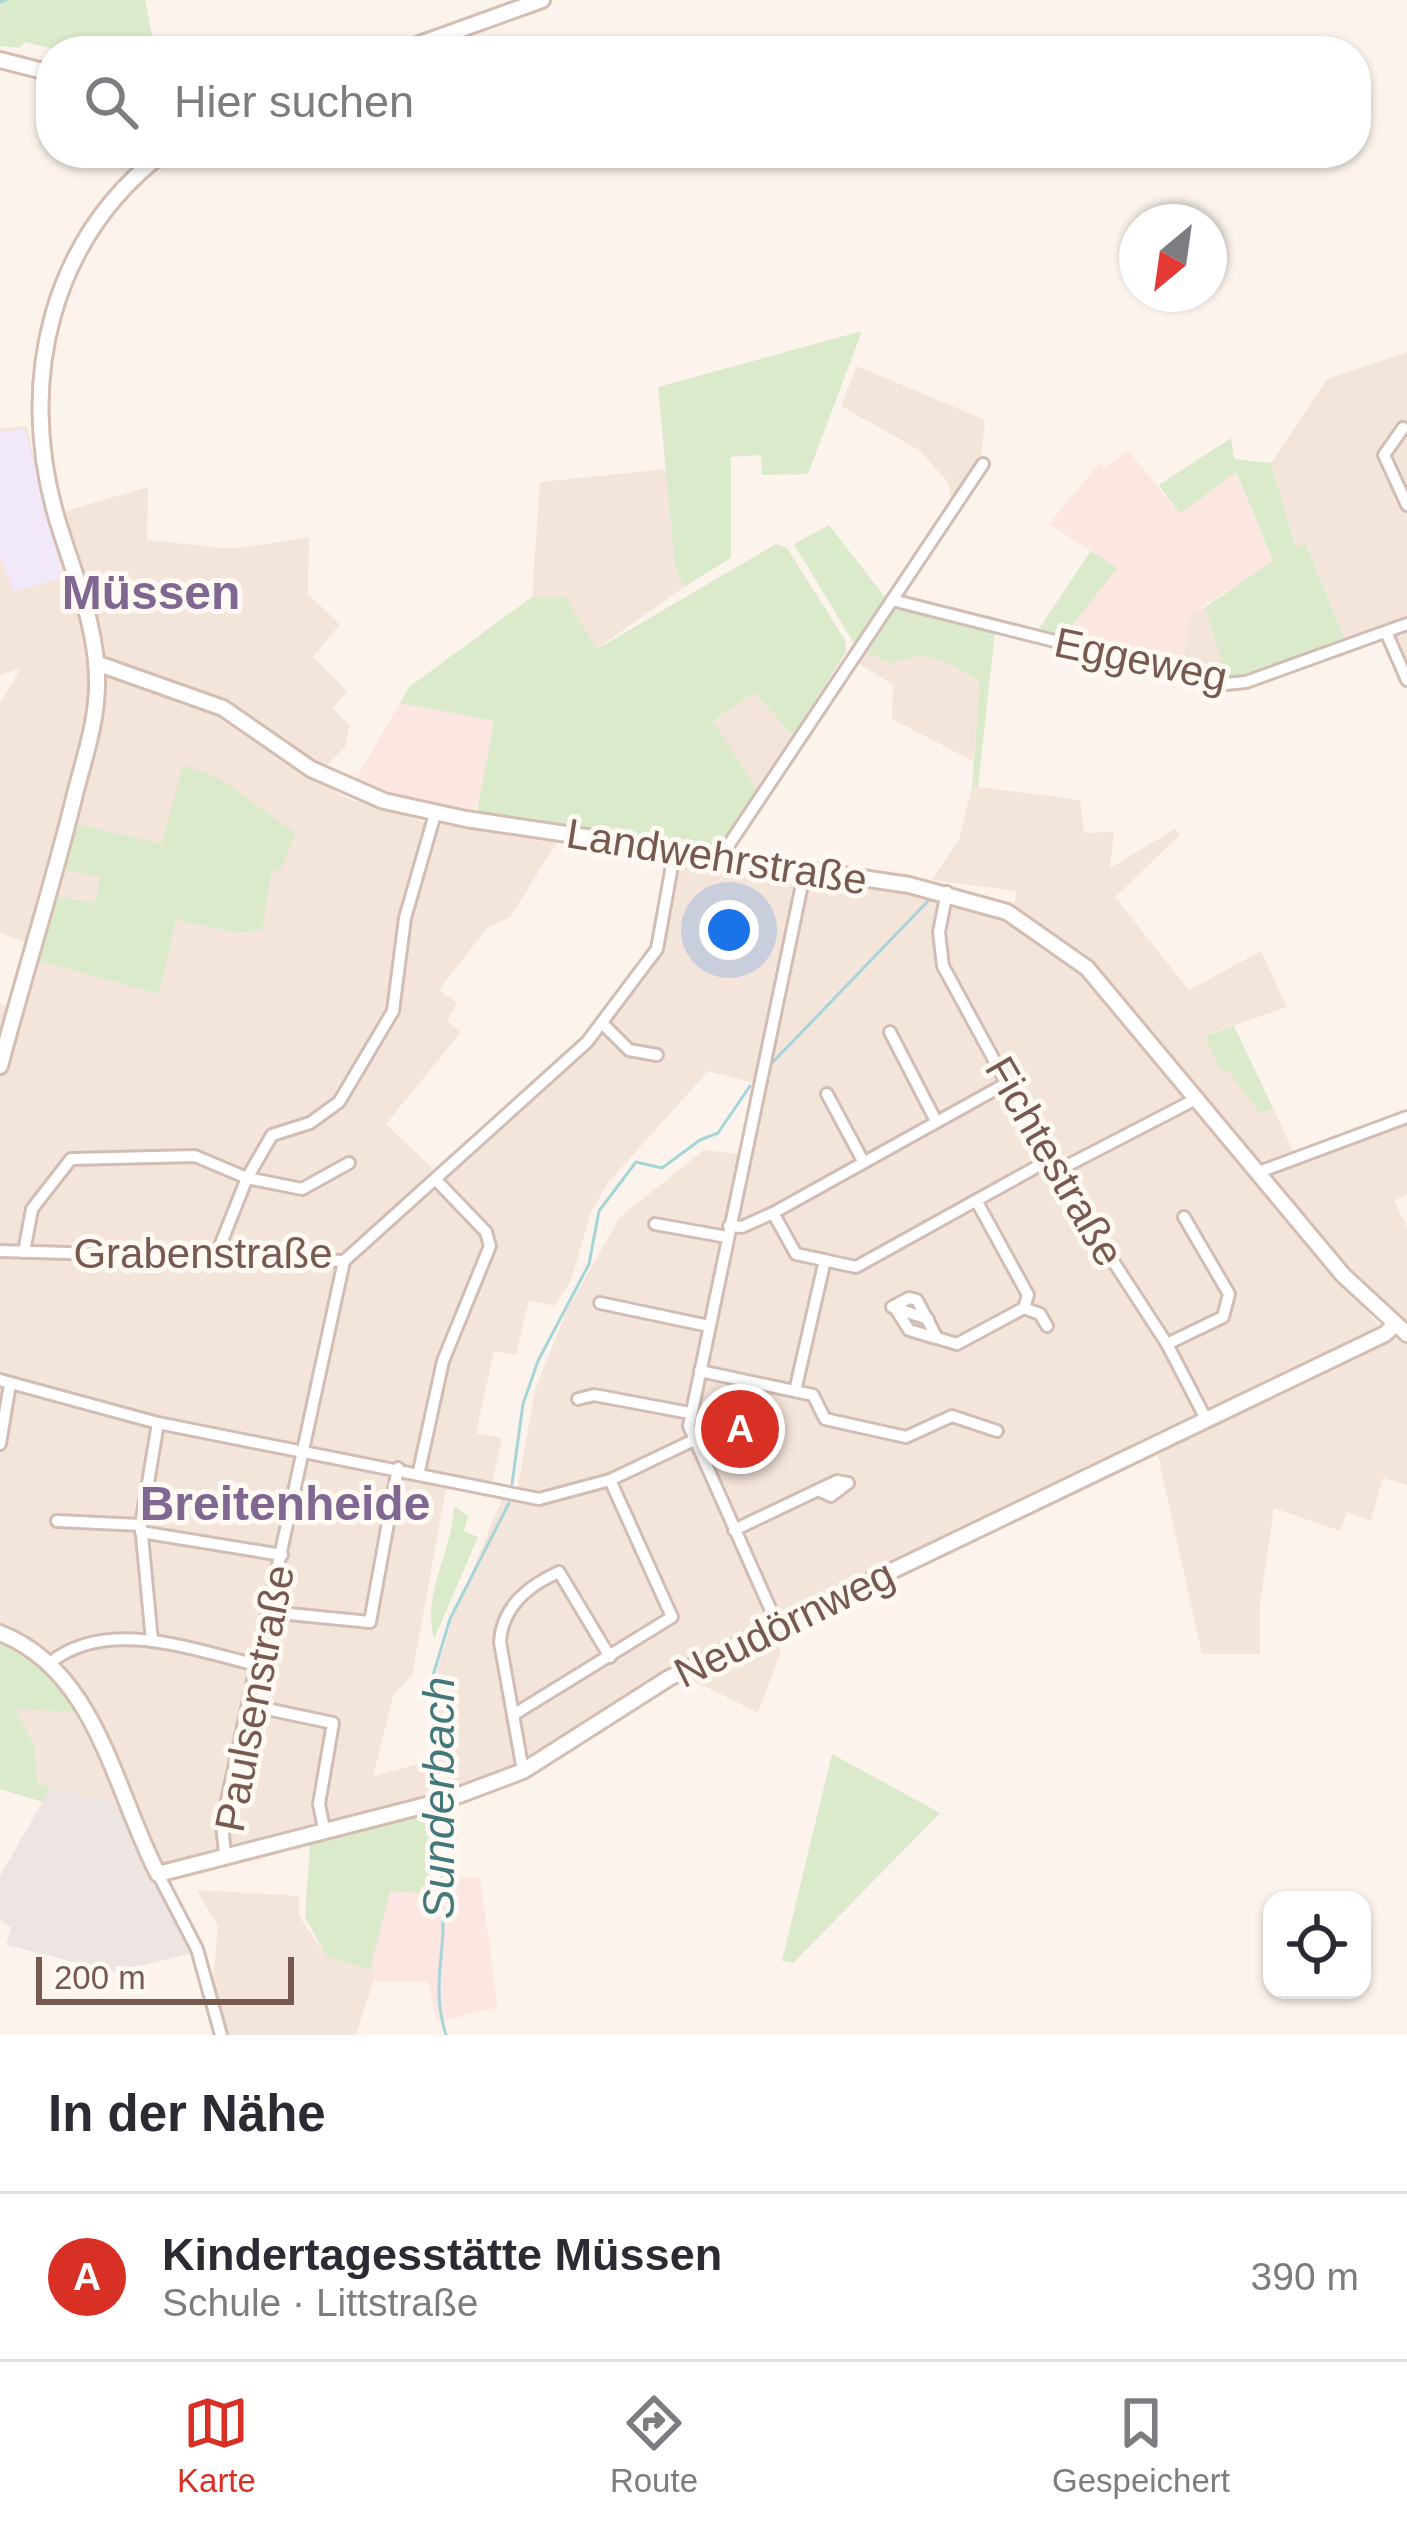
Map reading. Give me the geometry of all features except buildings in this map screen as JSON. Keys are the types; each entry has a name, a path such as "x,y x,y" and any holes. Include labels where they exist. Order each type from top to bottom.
{"street":[{"path":"442,36 542,0"},
{"path":"0,60 36,69"},
{"path":"0,1066 89,740 96,663 85,605 46,478 38,419 40,362 53,308 84,238 144,168"},
{"path":"1403,428 1384,455 1407,505"},
{"path":"722,855 983,464"},
{"name":"Eggeweg","path":"892,601 1225,684 1246,682 1407,624"},
{"path":"1386,632 1407,680"},
{"name":"Landwehrstraße","path":"96,663 224,708 350,791 435,814 946,892 1007,912 1066,948 1343,1275 1401,1329"},
{"path":"216,1256 247,1178 272,1135 310,1123 339,1102 393,1011 405,919 435,814"},
{"name":"Grabenstraße","path":"0,1251 344,1262 437,1181 602,1023 657,949 675,849"},
{"path":"777,1624 692,1441 690,1413 805,870"},
{"name":"Fichtestraße","path":"946,892 939,932 943,966 1052,1166 1167,1344 1206,1420"},
{"path":"602,1023 628,1050 657,1055"},
{"path":"890,1032 936,1121"},
{"path":"655,1224 728,1231 742,1227 1007,1083"},
{"path":"827,1094 863,1162"},
{"path":"773,1213 796,1254 856,1267 977,1202 1196,1099"},
{"path":"1258,1172 1407,1117"},
{"path":"24,1252 32,1209 71,1159 195,1156 247,1178 302,1189 349,1163"},
{"path":"418,1471 443,1360 490,1246 486,1232 437,1181"},
{"path":"977,1202 1026,1301 1047,1326"},
{"path":"1167,1344 1223,1317 1229,1294 1184,1217"},
{"path":"795,1391 826,1260"},
{"name":"Paulsenstraße","path":"225,1854 222,1824 344,1262"},
{"path":"937,1338 917,1300 909,1298 894,1307 914,1332 957,1344 1026,1301"},
{"path":"600,1304 709,1326"},
{"path":"914,1332 924,1317"},
{"name":"Neudörnweg","path":"158,1874 433,1803 523,1771 669,1678 1401,1329"},
{"path":"700,1371 813,1395 825,1419 906,1437 952,1416 997,1431"},
{"path":"0,1444 5,1382 158,1423 552,1499 610,1480 692,1441"},
{"path":"578,1400 594,1395 690,1413"},
{"path":"152,1641 141,1528 158,1423"},
{"path":"269,1612 370,1622 398,1468"},
{"path":"512,1715 665,1625 672,1614 610,1480"},
{"path":"734,1530 818,1490"},
{"path":"57,1521 141,1528 282,1555"},
{"path":"523,1771 500,1642 502,1624 516,1600 555,1572 562,1574 610,1657"},
{"path":"0,1633 51,1662 82,1701 158,1874 197,1949 221,2035"},
{"path":"51,1662 78,1645 152,1641 257,1664"},
{"path":"248,1705 334,1723 319,1804 324,1829"}],"shaded area":[{"path":"1407,352 1407,668 1388,626 1346,642 1307,545 1297,548 1271,463 1327,379"},
{"path":"857,366 985,420 980,464 953,502 947,481 919,450 841,406"},
{"path":"27,426 43,502 62,512 148,487 147,540 233,549 309,537 308,594 340,624 313,657 347,691 333,708 349,725 345,747 314,778 344,797 425,822 558,841 510,917 487,928 439,990 457,1003 447,1021 461,1032 386,1124 437,1173 585,1039 651,950 666,861 689,859 938,899 1005,918 1083,973 1382,1329 764,1621 781,1651 758,1713 682,1675 676,1665 515,1768 443,1793 432,1721 433,1683 452,1620 503,1496 516,1498 535,1390 567,1310 620,1217 704,1150 739,1154 754,1083 708,1071 608,1183 591,1212 571,1281 554,1306 529,1300 516,1355 494,1351 476,1433 502,1438 490,1492 447,1483 412,1676 394,1693 373,1777 427,1761 433,1794 165,1865 157,1862 132,1794 105,1802 37,1783 35,1747 14,1708 90,1709 64,1664 0,1626 0,1004 12,1008 29,943 0,933 0,704 20,669 0,675 0,428","holes":["268,816 238,933 176,920 159,994 40,961 54,896 95,904 101,877 162,844"]},
{"path":"25,429 64,577 14,592 0,556 0,432"},
{"path":"1128,450 1180,514 1235,472 1273,562 1191,614 1181,670 1062,639 1117,568 1049,524 1099,463 1105,468"},
{"path":"667,469 675,565 684,587 597,649 565,598 532,597 540,482"},
{"path":"1205,607 1228,680 1181,670 1190,614"},
{"path":"863,650 890,664 918,652 932,655 981,681 973,761 892,719 893,685 856,662"},
{"path":"754,693 796,740 759,794 712,722"},
{"path":"400,703 494,721 478,805 471,810 353,784"},
{"path":"972,786 1080,800 1084,833 1114,832 1110,868 1175,829 1180,835 1115,897 1189,990 1261,951 1287,1007 1206,1035 1260,1113 1273,1108 1295,1155 1265,1165 1254,1162 1109,983 1060,937 1013,907 1017,891 932,880 959,839"},
{"path":"1407,1122 1407,1194 1394,1201 1407,1227 1407,1325 1344,1265 1270,1176"},
{"path":"1397,1337 1407,1343 1407,1485 1383,1478 1371,1521 1347,1512 1340,1531 1274,1508 1260,1604 1260,1654 1202,1654 1157,1451"},
{"path":"51,1787 105,1802 118,1798 142,1857 193,1953 114,1972 6,1945 11,1927 0,1920 0,1876"},
{"path":"432,1876 480,1878 498,2007 437,2022 428,1982 373,1981 376,1972 370,1970 390,1891 430,1887"},
{"path":"197,1890 299,1896 299,1916 327,1957 376,1972 356,2035 224,2035 212,1989 218,1927"}],"green space":[{"path":"0,0 145,0 152,35 36,36 36,44 0,46"},
{"path":"862,331 808,474 762,475 761,455 731,457 731,558 684,587 675,565 658,387"},
{"path":"1231,438 1234,459 1271,463 1296,547 1306,544 1346,642 1228,680 1205,607 1273,561 1236,472 1180,514 1159,485"},
{"path":"829,525 887,600 859,642 853,642 794,544"},
{"path":"776,544 787,548 845,640 846,652 793,736 754,693 713,721 759,794 721,848 477,811 494,721 400,703 409,687 532,597 565,597 597,649"},
{"path":"1091,551 1117,568 1062,639 1036,633"},
{"path":"898,609 995,631 978,787 972,786 980,681 937,659 917,657 890,664 863,650 889,613"},
{"path":"183,765 217,777 295,833 282,869 272,869 262,930 238,933 176,920 159,994 40,961 54,896 95,903 100,877 62,869 73,823 162,844"},
{"path":"1234,1026 1273,1108 1260,1113 1230,1073 1219,1068 1205,1036"},
{"path":"454,1506 468,1516 464,1531 478,1537 434,1639 432,1605"},
{"path":"0,1642 45,1669 79,1712 15,1709 35,1747 37,1783 51,1787 43,1802 0,1789"},
{"path":"832,1754 940,1813 793,1963 782,1961"},
{"path":"430,1810 430,1888 421,1887 420,1893 390,1891 370,1970 327,1957 305,1917 310,1843"}],"waterway":[{"path":"0,2 6,0"},
{"name":"Sunderbach","path":"772,1063 929,900"},
{"name":"Sunderbach","path":"512,1484 523,1404 538,1361 589,1264 599,1211 636,1162 662,1168 700,1140 718,1133 750,1086"},
{"name":"Sunderbach","path":"434,1798 431,1682 450,1619 509,1503"},
{"name":"Sunderbach","path":"434,1808 443,1912 439,2002 446,2035"}],"place":[{"name":"Kindertagesstätte Müssen","path":"740,1429"}],"district":[{"name":"Müssen","path":"151,592"},
{"name":"Breitenheide","path":"285,1503"}]}
